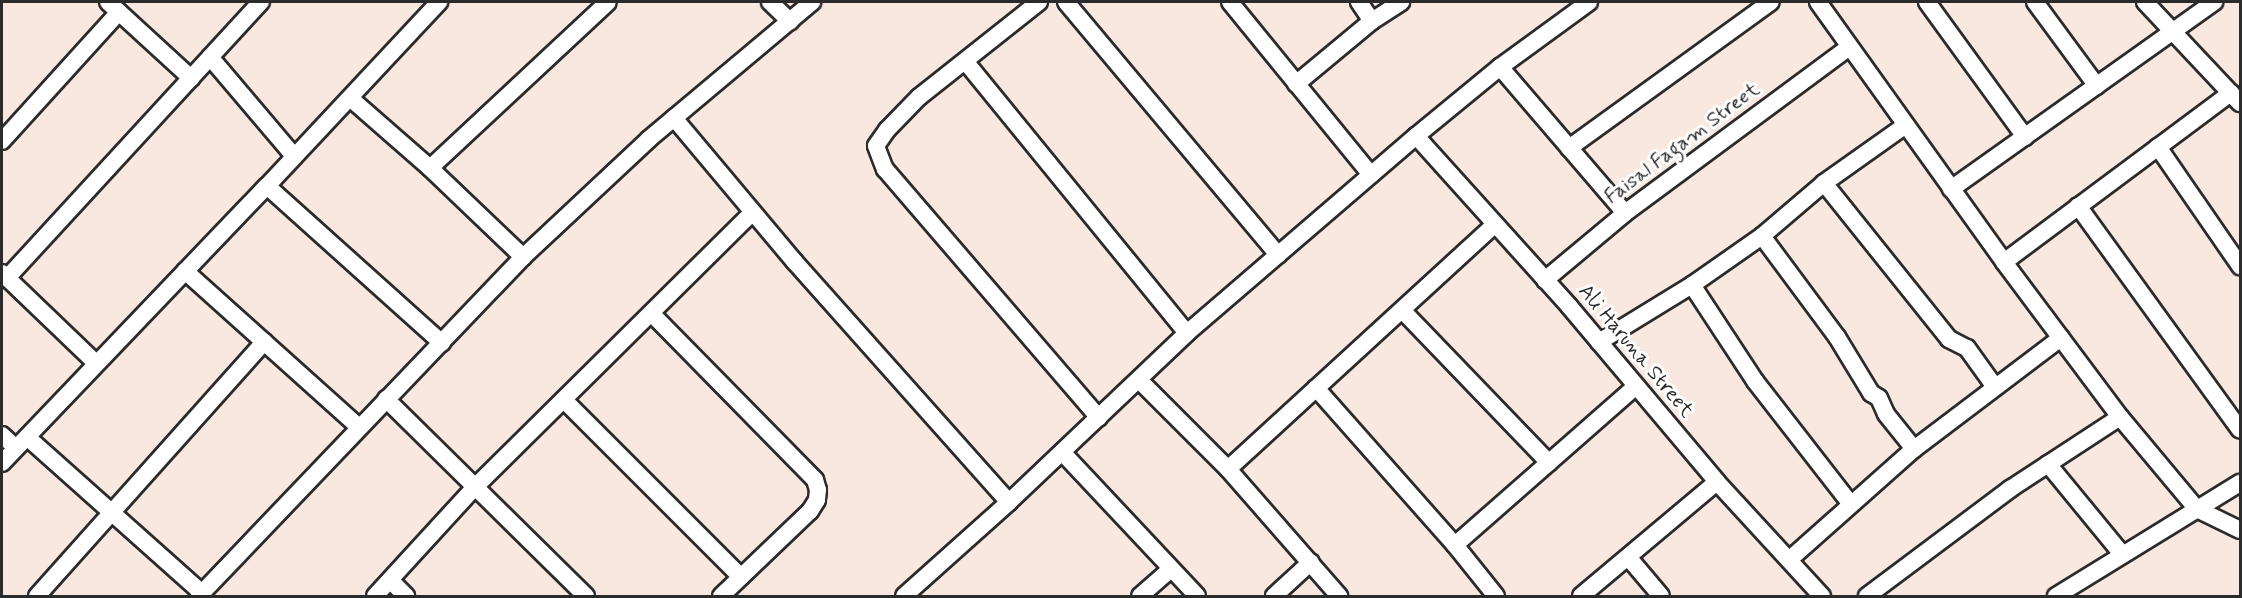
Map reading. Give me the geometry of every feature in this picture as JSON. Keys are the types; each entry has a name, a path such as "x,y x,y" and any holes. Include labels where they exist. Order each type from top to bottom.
{"street":[{"path":"96,363 4,276 261,2"},
{"path":"2,463 439,2"},
{"path":"430,168 608,2"},
{"path":"770,2 790,21"},
{"path":"2,435 21,442 114,512 201,595 359,426 442,344 523,257 611,172 812,2"},
{"path":"1039,2 920,97 886,130 877,142 877,153 885,169 899,186 1099,418"},
{"path":"1066,2 1278,255"},
{"path":"1230,2 1371,175"},
{"path":"1359,2 1372,21"},
{"path":"1296,84 1372,21 1401,2"},
{"path":"904,597 1010,502 1187,333 1416,136 1500,67 1589,2"},
{"path":"1569,148 1771,2"},
{"path":"1818,2 2004,262 2120,417 2197,509 2241,530"},
{"path":"1927,2 2025,137"},
{"path":"2035,2 2097,86"},
{"path":"2004,262 2158,147 2236,98 2145,2"},
{"path":"1952,189 2214,2"},
{"path":"2,141 113,7 191,78"},
{"name":"Faisal Fagam Street","path":"1545,280 1625,213 1849,46"},
{"path":"210,57 294,156"},
{"path":"965,61 1187,333"},
{"path":"1500,67 1625,213"},
{"path":"350,98 430,168 523,257"},
{"path":"674,118 752,213 1010,502"},
{"path":"1599,342 1692,285 1762,236 1824,183 1906,125"},
{"name":"Ali Haruna Street","path":"1416,136 1545,280 1718,482 1822,597"},
{"path":"2158,147 2241,266"},
{"path":"1824,183 1949,339 1967,348 1995,387"},
{"path":"267,186 442,344"},
{"path":"2078,206 2241,430"},
{"path":"375,597 475,487 752,213"},
{"path":"1228,470 1495,224"},
{"path":"1762,236 1837,337 1871,393 1879,398 1886,414 1914,449"},
{"path":"185,271 359,426"},
{"path":"1692,285 1755,381 1850,503"},
{"path":"1402,310 1549,463"},
{"path":"652,314 815,480 817,500 810,511 721,597"},
{"path":"1790,559 1850,503 1914,449 2061,339"},
{"path":"37,597 264,342"},
{"path":"1138,380 1228,470 1311,562 1339,597"},
{"path":"1455,545 1636,386"},
{"path":"1316,388 1455,545 1496,597"},
{"path":"386,399 586,597"},
{"path":"564,400 741,577"},
{"path":"1868,597 2010,489 2120,417"},
{"path":"1062,452 1197,597"},
{"path":"2048,464 2122,554"},
{"path":"1581,597 1718,482"},
{"path":"2056,597 2122,554 2241,483"},
{"path":"1628,557 1661,597"},
{"path":"1274,597 1311,562"},
{"path":"1140,597 1171,569"},
{"path":"390,580 406,597"}]}
